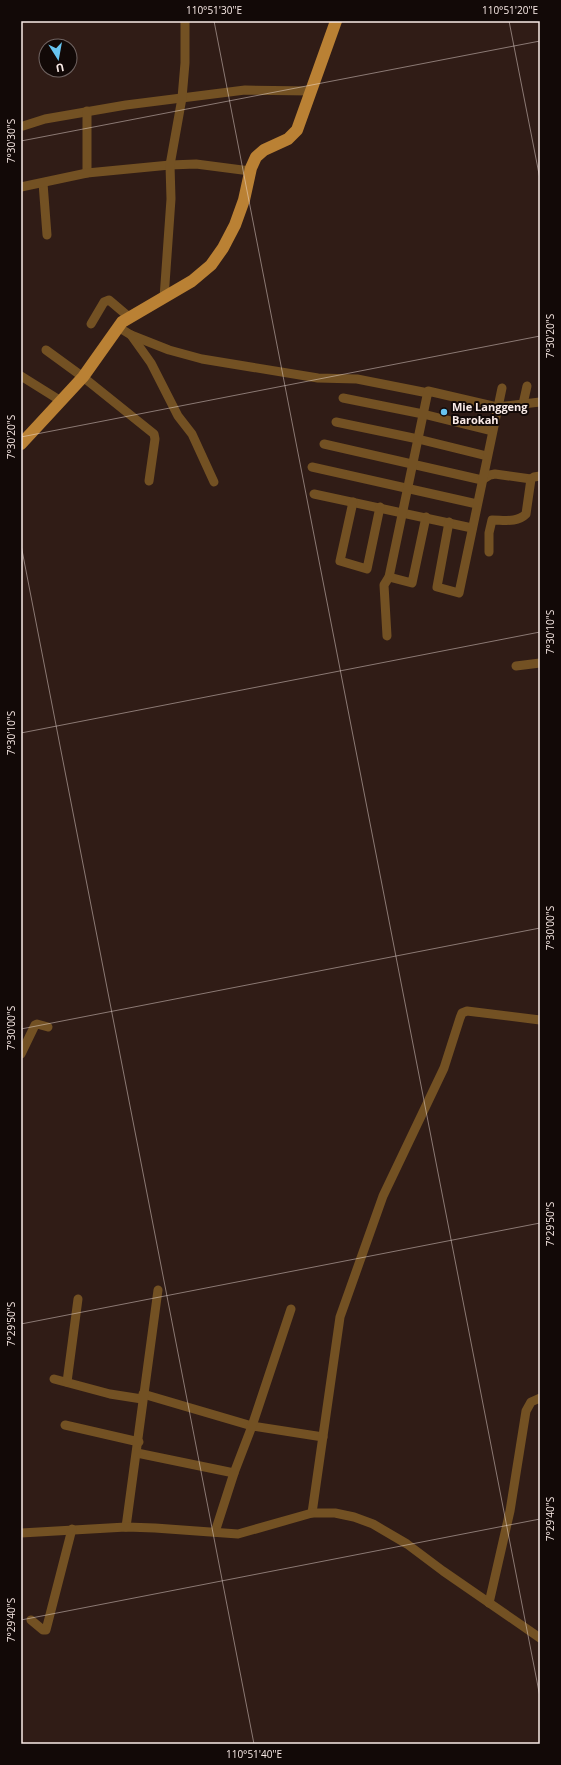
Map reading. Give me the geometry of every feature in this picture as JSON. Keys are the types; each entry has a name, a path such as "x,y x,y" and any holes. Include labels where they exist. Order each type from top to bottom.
{"main road":[{"path":"21,444 83,377 118,327 129,317 184,287 202,273 223,248 233,230 244,200 253,162 264,150 288,139 297,130 336,21"}],"street":[{"path":"164,298 172,199 170,165 182,98 185,63 185,21"},
{"path":"23,126 45,119 87,111 245,90 311,91"},
{"path":"87,111 87,173"},
{"path":"21,187 87,173 170,165 196,164 250,171"},
{"path":"43,183 46,235"},
{"path":"91,324 106,300 111,301 129,317"},
{"path":"118,327 131,335 169,350 202,359 318,378 357,379 428,393 428,391 497,407 540,402"},
{"path":"131,335 151,363 178,416 192,434 214,482"},
{"path":"46,350 83,377 154,434 155,440 148,481"},
{"path":"21,376 61,402"},
{"path":"523,404 527,386"},
{"path":"449,522 437,587 459,593 502,388"},
{"path":"387,636 384,585 389,577 428,393"},
{"path":"344,398 423,414 492,431"},
{"path":"336,422 418,439 487,456"},
{"path":"324,444 413,463 482,480"},
{"path":"312,467 408,487 477,504"},
{"path":"482,480 490,474 536,478 526,514 524,516 518,520 492,520 489,533 489,552"},
{"path":"314,494 472,528"},
{"path":"353,502 340,561 367,569 380,507"},
{"path":"389,577 412,583 426,517"},
{"path":"516,666 540,663"},
{"path":"312,1513 340,1317 383,1196 444,1068 462,1013 467,1011 540,1020"},
{"path":"21,1054 34,1025 37,1024 48,1027"},
{"path":"126,1527 139,1442 143,1396 158,1290"},
{"path":"67,1382 78,1299"},
{"path":"215,1532 291,1309"},
{"path":"54,1379 110,1394 143,1396 252,1426 323,1437"},
{"path":"489,1603 510,1511 526,1411 531,1402 540,1398"},
{"path":"65,1425 139,1442"},
{"path":"137,1453 234,1473"},
{"path":"21,1533 126,1527 238,1534 312,1513 335,1513 354,1517 378,1527 407,1544 540,1638"},
{"path":"31,1620 46,1630 72,1529"}],"place":[{"name":"Mie Langgeng Barokah","path":"444,412"}]}
